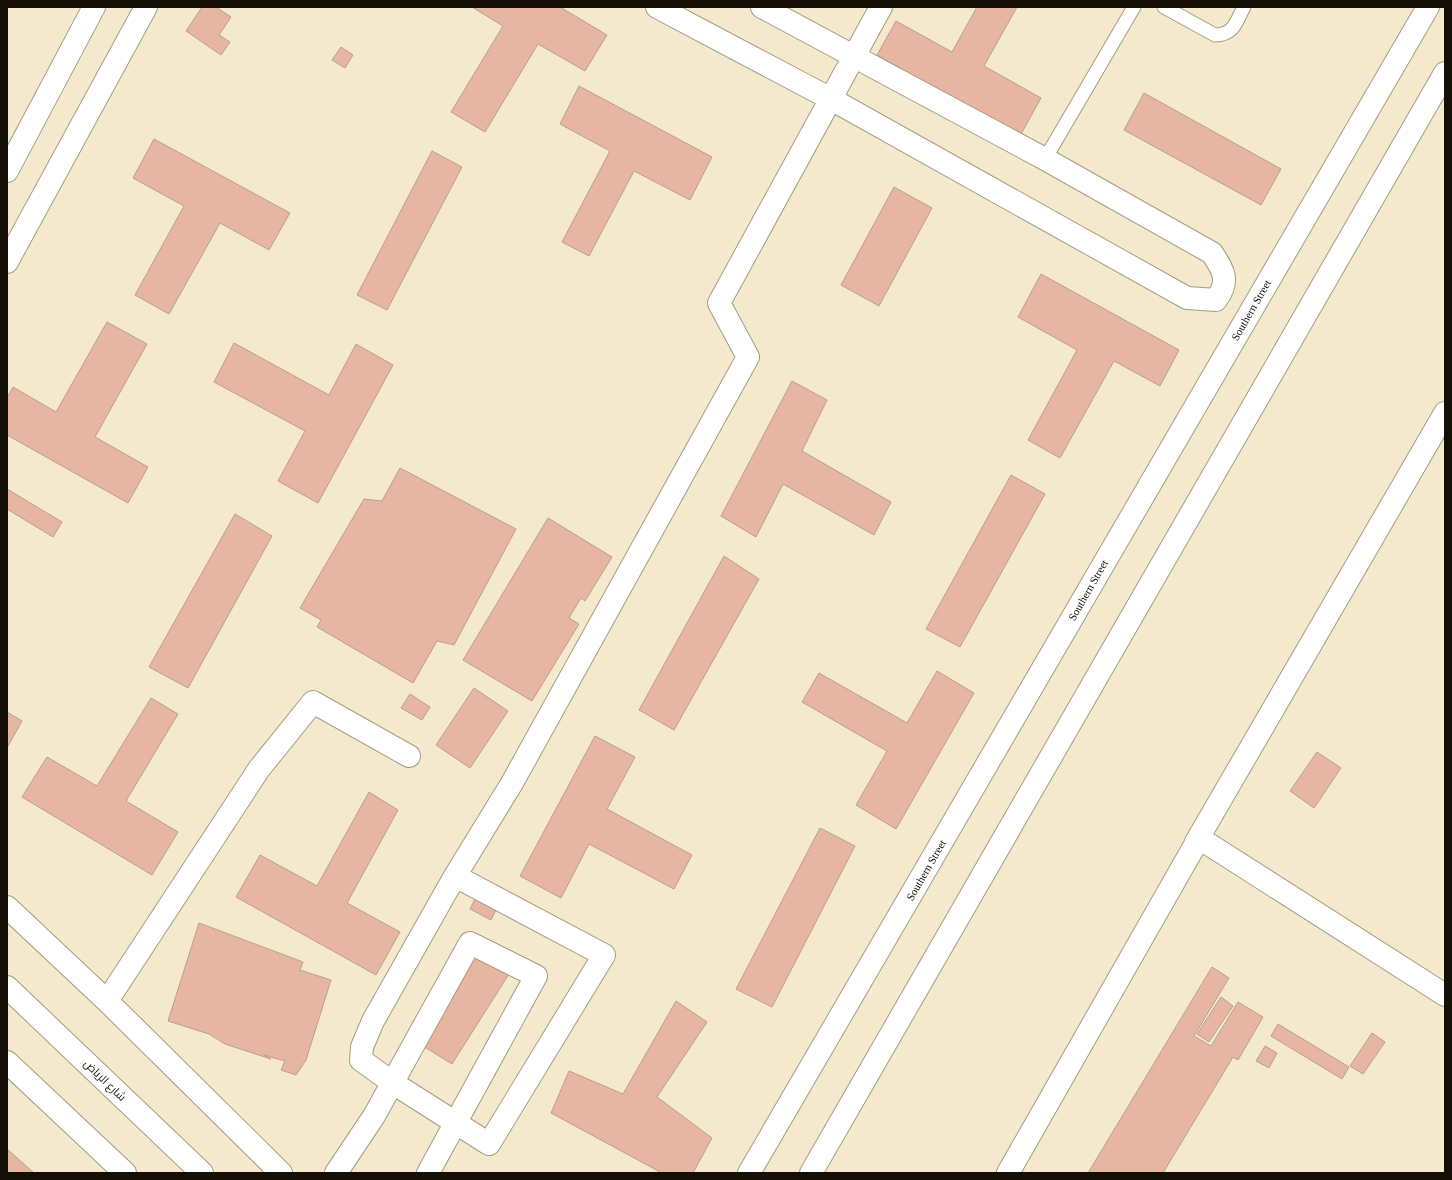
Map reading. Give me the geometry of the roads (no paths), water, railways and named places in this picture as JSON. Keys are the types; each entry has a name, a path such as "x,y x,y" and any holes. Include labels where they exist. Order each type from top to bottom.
{"street":[{"path":"7,171 94,7"},
{"path":"7,262 146,7"},
{"path":"657,7 831,99 1187,298 1216,300 1223,290 1224,272 1212,253 1045,159 762,7"},
{"path":"455,876 604,955 489,1144 455,1124 361,1060 362,1047 374,1021 455,876 512,783 748,357 719,303 831,99 853,55 881,7"},
{"name":"Southern Street","path":"749,1173 1428,7"},
{"path":"811,1173 1445,73"},
{"path":"1199,838 1196,842 1445,413"},
{"path":"107,1001 259,769 313,702 409,756"},
{"path":"1199,838 1445,995"},
{"path":"1008,1173 1199,838"},
{"path":"7,907 107,1001 281,1173"},
{"path":"336,1173 374,1116 470,943 536,976 428,1173"},
{"name":"شارع الرياض","path":"7,987 202,1173"},
{"path":"7,1062 125,1173"}],"lane":[{"path":"1045,159 1134,7"},
{"path":"1164,7 1215,35 1224,35 1232,30 1244,7"}]}
